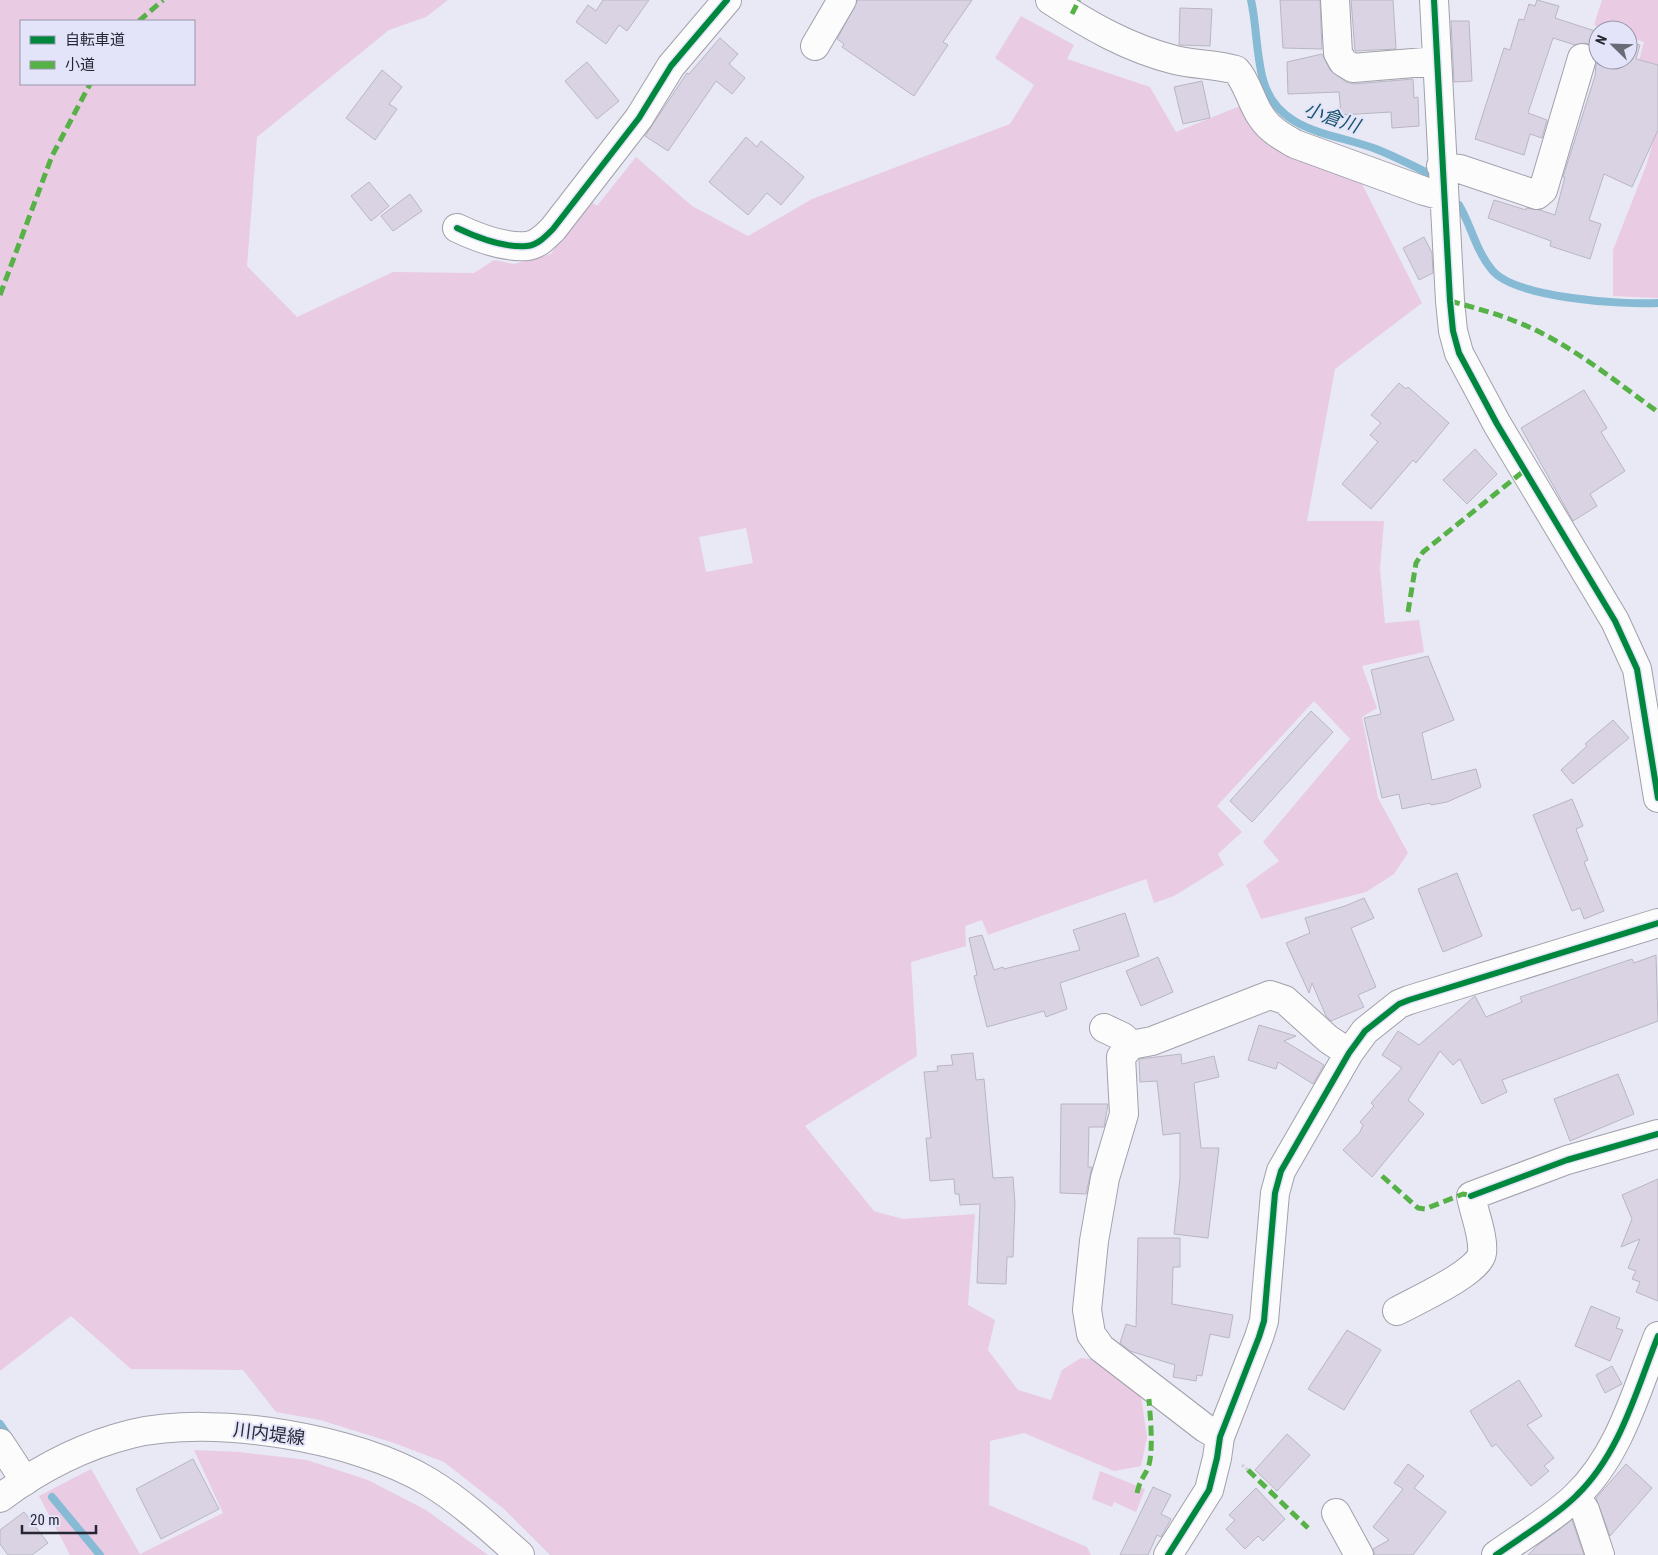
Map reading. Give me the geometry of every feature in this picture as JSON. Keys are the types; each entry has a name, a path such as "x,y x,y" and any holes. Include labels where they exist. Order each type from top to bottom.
{"street":[{"path":"457,228 474,236 508,244 527,246 540,241 553,229 640,118 671,66 727,0"},
{"path":"816,46 842,0"},
{"path":"1050,0 1106,35 1138,48 1178,60 1236,70 1242,77 1261,117 1282,136 1295,144 1424,191 1443,196"},
{"path":"1335,0 1338,53 1342,62 1353,68 1437,61"},
{"path":"1434,0 1443,196 1452,323 1459,353 1497,424 1630,648 1641,688 1658,798"},
{"path":"1442,166 1460,169 1537,195 1543,190 1582,58"},
{"path":"1168,1555 1209,1490 1220,1437 1264,1321 1274,1198 1281,1171 1349,1053 1366,1031 1399,1004 1658,923"},
{"path":"1220,1437 1205,1428 1101,1348 1095,1342 1088,1324 1090,1277 1103,1187 1124,1114 1121,1058 1131,1045 1152,1041 1270,995 1285,1000 1328,1039 1349,1053"},
{"path":"1104,1028 1123,1037 1131,1045"},
{"path":"1397,1311 1456,1280 1474,1268 1479,1261 1482,1254 1481,1243 1471,1196 1567,1160 1658,1134"},
{"path":"1496,1555 1576,1496 1607,1457 1618,1439 1658,1336"},
{"name":"川内堤線","path":"0,1498 46,1466 77,1452 133,1434 194,1428 290,1435 365,1453 428,1481 491,1528 520,1555"},
{"path":"0,1443 25,1481"},
{"path":"1576,1496 1585,1510 1600,1555"},
{"path":"1336,1513 1359,1555"}],"shaded area":[{"path":"0,0 448,0 426,17 389,30 257,137 247,266 297,317 393,272 474,273 494,260 514,264 551,254 588,199 597,206 636,157 692,206 748,236 812,199 1010,124 1034,85 995,58 1021,16 1074,45 1067,59 1150,87 1176,132 1240,106 1253,130 1267,143 1360,180 1422,303 1335,369 1307,521 1384,521 1380,569 1385,623 1419,620 1424,652 1362,666 1377,708 1362,717 1378,798 1408,853 1394,874 1366,892 1261,919 1246,885 1279,861 1263,842 1350,739 1314,701 1217,806 1242,832 1218,854 1224,865 1174,896 1154,903 1146,879 988,935 982,920 965,926 966,946 911,962 917,1056 805,1126 874,1211 903,1219 975,1214 968,1305 995,1320 988,1350 1018,1390 1051,1400 1062,1370 1081,1358 1108,1361 1140,1389 1147,1437 1141,1466 1114,1471 1024,1433 990,1441 989,1505 1087,1547 1091,1555 550,1555 504,1509 444,1462 394,1443 320,1420 276,1412 243,1370 131,1369 71,1316 0,1371","holes":["746,528 753,563 706,572 699,537"]},
{"path":"1602,0 1658,0 1658,65 1639,60 1644,42 1638,40 1638,20 1596,20"},
{"path":"1658,125 1658,298 1613,296 1613,250 1646,166"},
{"path":"194,1450 240,1452 307,1460 368,1480 426,1510 488,1555 70,1555 39,1496 91,1469 140,1554 223,1513"},
{"path":"1100,1471 1145,1489 1136,1512 1114,1502 1112,1507 1092,1499"}],"building":[{"path":"603,0 649,0 627,31 619,25 606,44 576,22 588,5 596,11"},
{"path":"858,0 972,0 943,42 948,45 914,96 842,47 844,44 837,39"},
{"path":"1280,0 1320,0 1322,49 1283,48"},
{"path":"1351,0 1393,0 1396,49 1355,51"},
{"path":"1537,0 1559,6 1555,18 1588,29 1588,44 1575,45 1553,38 1528,113 1547,120 1542,138 1530,134 1524,155 1475,139 1504,48 1510,50 1519,19 1524,20 1529,4 1535,6"},
{"path":"1180,8 1212,9 1210,46 1179,45"},
{"path":"1451,21 1469,21 1472,81 1454,82"},
{"path":"720,38 738,54 729,64 745,78 732,94 716,81 668,151 645,136 687,73 689,74"},
{"path":"1322,54 1330,70 1346,82 1354,84 1413,79 1414,98 1418,97 1419,126 1392,128 1391,112 1341,115 1339,92 1288,94 1287,62"},
{"path":"1638,60 1658,65 1658,130 1632,187 1604,174 1589,220 1601,224 1590,259 1550,246 1551,241 1488,218 1494,200 1526,210 1526,208 1540,210 1555,215 1565,177 1563,177 1596,70 1638,70"},
{"path":"587,62 619,101 597,119 565,81"},
{"path":"382,70 402,87 389,104 397,109 375,140 346,118"},
{"path":"1202,81 1210,118 1183,124 1174,87"},
{"path":"746,137 757,147 761,141 804,177 781,205 767,193 748,215 709,182"},
{"path":"369,182 389,206 371,221 351,196"},
{"path":"410,194 422,211 393,231 381,216"},
{"path":"1424,237 1432,253 1433,273 1419,280 1403,248"},
{"path":"1399,383 1406,389 1408,387 1449,423 1416,463 1413,460 1371,509 1342,484 1378,442 1370,435 1381,423 1371,415"},
{"path":"1584,390 1607,428 1601,432 1625,471 1590,494 1597,506 1573,521 1521,428"},
{"path":"1475,449 1497,474 1467,504 1443,480"},
{"path":"1428,656 1454,720 1422,733 1432,780 1476,769 1481,787 1447,802 1431,805 1430,803 1402,809 1399,794 1382,798 1364,718 1381,714 1371,670"},
{"path":"1311,711 1333,732 1252,822 1230,801"},
{"path":"1613,720 1629,738 1573,784 1561,770 1587,746 1585,744"},
{"path":"1572,799 1583,826 1576,829 1588,860 1584,862 1604,911 1584,919 1580,908 1572,911 1533,815"},
{"path":"1457,873 1482,936 1443,952 1418,889"},
{"path":"1364,898 1374,918 1351,928 1376,987 1358,995 1364,1007 1331,1021 1326,1016 1312,983 1309,993 1286,943 1310,933 1305,918"},
{"path":"1125,913 1139,956 1060,983 1067,1009 1046,1017 1044,1011 987,1027 974,976 977,975 969,938 982,935 994,970 1003,967 1004,969 1080,950 1073,930"},
{"path":"1656,955 1658,1021 1502,1080 1507,1092 1482,1104 1460,1059 1453,1065 1440,1051 1408,1100 1424,1114 1372,1177 1343,1150 1360,1132 1363,1125 1360,1122 1374,1106 1371,1103 1402,1068 1382,1055 1398,1031 1419,1045 1475,996 1486,1017 1522,1002 1520,997 1632,959 1634,963"},
{"path":"1158,957 1173,992 1141,1006 1126,971"},
{"path":"1259,1025 1296,1036 1284,1041 1324,1065 1313,1084 1278,1062 1276,1069 1248,1060"},
{"path":"973,1053 976,1080 984,1079 993,1178 1013,1177 1015,1204 1013,1257 1007,1257 1006,1284 977,1283 980,1204 960,1205 959,1194 955,1194 954,1179 930,1181 926,1138 931,1138 924,1072 938,1071 937,1066 953,1065 951,1055"},
{"path":"1181,1054 1182,1064 1214,1056 1219,1077 1194,1083 1201,1148 1219,1148 1208,1238 1174,1234 1180,1178 1180,1133 1163,1135 1157,1081 1140,1082 1139,1059"},
{"path":"1618,1074 1634,1114 1570,1141 1554,1099"},
{"path":"1061,1104 1108,1104 1104,1127 1089,1127 1088,1167 1092,1167 1086,1194 1060,1193"},
{"path":"1658,1179 1658,1301 1636,1292 1640,1282 1632,1279 1636,1271 1628,1268 1640,1239 1621,1247 1632,1219 1622,1195"},
{"path":"1138,1238 1180,1238 1180,1267 1173,1267 1172,1304 1233,1315 1229,1338 1210,1334 1202,1376 1197,1375 1196,1381 1173,1377 1175,1365 1130,1351 1120,1343 1126,1324 1136,1327"},
{"path":"1591,1306 1620,1318 1616,1328 1623,1330 1610,1361 1575,1346"},
{"path":"1347,1330 1381,1350 1344,1410 1308,1389"},
{"path":"1612,1366 1622,1384 1605,1393 1596,1375"},
{"path":"1519,1380 1542,1416 1527,1425 1554,1458 1544,1466 1549,1471 1531,1486 1496,1444 1492,1447 1470,1411"},
{"path":"1287,1434 1310,1455 1277,1491 1255,1470"},
{"path":"193,1459 219,1509 161,1539 136,1489"},
{"path":"1408,1464 1424,1476 1414,1488 1446,1512 1413,1555 1375,1555 1373,1549 1389,1540 1373,1527 1403,1489 1394,1483"},
{"path":"1626,1464 1652,1488 1610,1536 1596,1498"},
{"path":"1153,1487 1171,1495 1161,1514 1171,1519 1161,1537 1157,1535 1148,1555 1120,1555"},
{"path":"1256,1488 1285,1519 1263,1541 1258,1536 1245,1549 1226,1529 1235,1520 1229,1515"},
{"path":"24,1512 48,1543 32,1555 8,1555 0,1544 0,1530"},
{"path":"1572,1520 1584,1555 1528,1555 1538,1545"}],"waterway":[{"name":"小倉川","path":"1251,0 1259,63 1264,83 1272,100 1282,112 1295,122 1310,129 1376,149 1428,173"},
{"name":"小倉川","path":"1459,205 1486,263 1504,280 1523,287 1570,298 1620,303 1658,303"},
{"path":"0,1424 9,1437"},
{"path":"52,1497 100,1555"}],"marked path":[{"path":"140,20 163,0"},
{"path":"1072,14 1079,0"},
{"path":"0,295 52,156 89,85"},
{"path":"1450,301 1504,317 1551,338 1588,361 1658,412"},
{"path":"1408,612 1416,563 1423,552 1525,470"},
{"path":"1382,1176 1418,1208 1425,1209 1463,1194 1471,1196"},
{"path":"1137,1493 1149,1466 1151,1437 1149,1399"},
{"path":"1248,1470 1308,1528"}],"cycle path":[{"path":"457,228 500,244 518,246 531,245 545,237 639,118 671,66 727,0"},
{"path":"1434,0 1450,301 1453,331 1459,353 1497,424 1615,621 1637,669 1658,798"},
{"path":"1168,1555 1209,1490 1220,1437 1264,1321 1275,1193 1281,1171 1349,1053 1365,1031 1399,1004 1409,1000 1658,923"},
{"path":"1471,1196 1567,1160 1658,1134"},
{"path":"1496,1555 1558,1512 1591,1479 1604,1461 1625,1421 1658,1336"}]}
